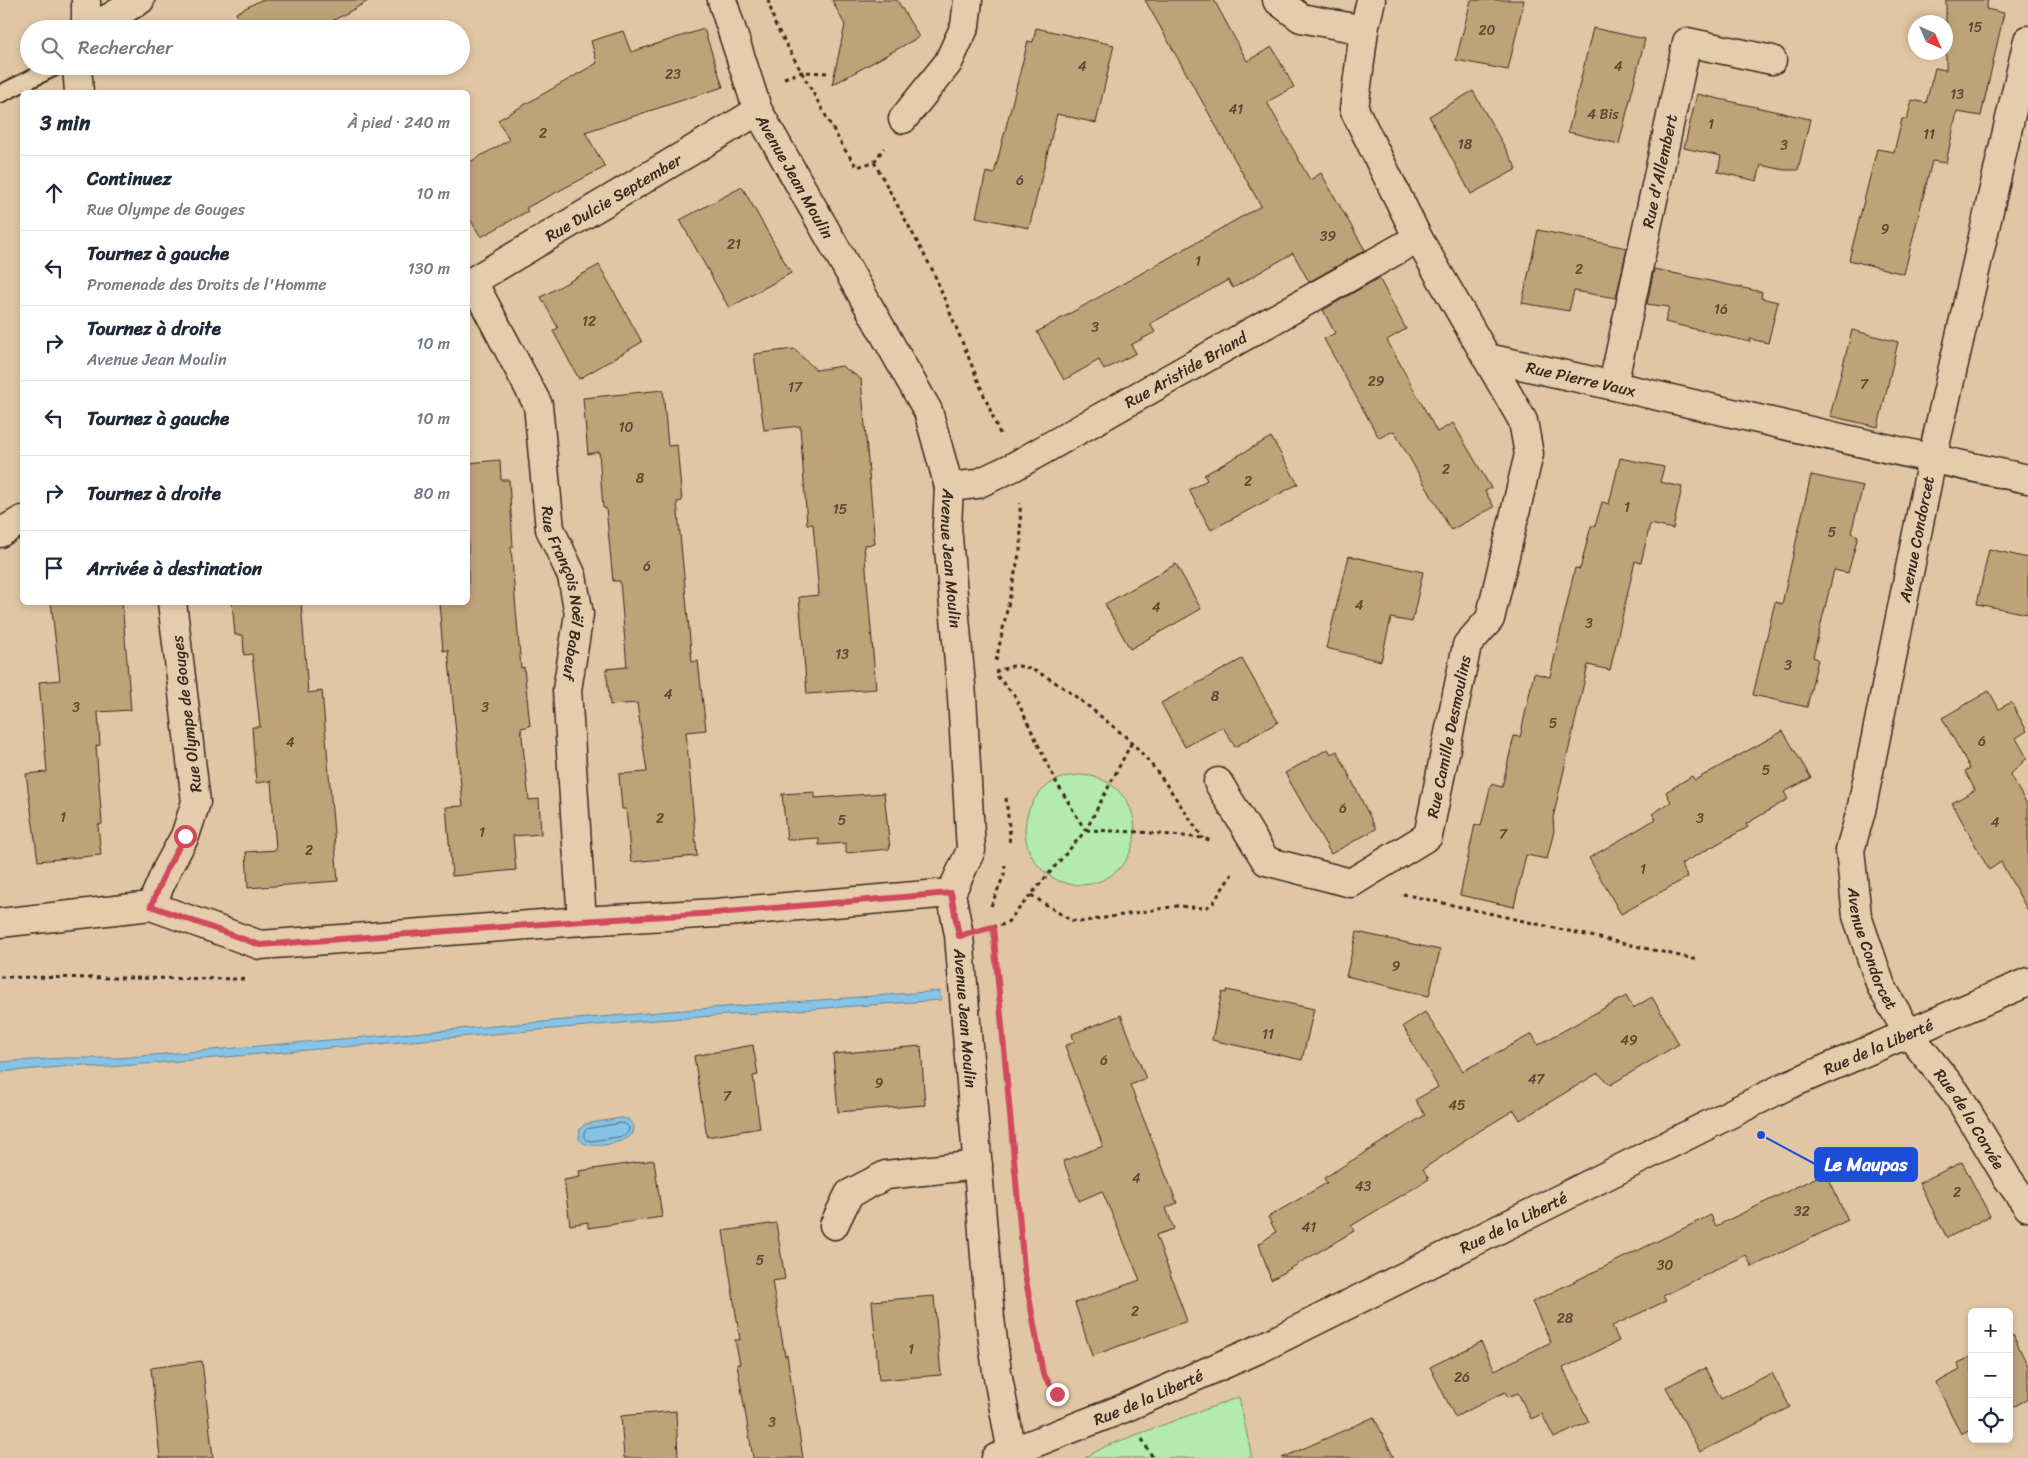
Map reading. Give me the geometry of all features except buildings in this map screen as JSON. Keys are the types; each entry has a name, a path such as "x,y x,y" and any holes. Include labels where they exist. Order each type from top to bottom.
{"street":[{"path":"86,0 86,20"},
{"path":"106,20 140,0"},
{"name":"Avenue Jean Moulin","path":"722,0 754,99 928,411 948,487 947,526 962,697 971,850 951,893 959,936 992,1327 1007,1456"},
{"path":"903,119 948,63 964,26 968,0"},
{"path":"1277,0 1301,18 1364,30"},
{"path":"1371,0 1364,30 1354,109 1418,238 1487,358"},
{"name":"Avenue Condorcet","path":"1908,1033 1881,986 1856,916 1850,850 1861,811 1932,459 2028,40"},
{"name":"Rue d'Allembert","path":"1613,384 1687,42 1772,60"},
{"path":"78,75 79,90"},
{"name":"Rue Dulcie September","path":"470,283 754,99"},
{"name":"Rue Aristide Briand","path":"948,487 977,484 1013,467 1418,238"},
{"name":"Rue François Noël Babeuf","path":"470,283 538,405 550,529 572,576 579,614 567,690 582,921"},
{"name":"Rue Pierre Vaux","path":"1487,358 1613,384 1932,459 2028,479"},
{"name":"Rue Camille Desmoulins","path":"1352,883 1428,836 1467,645 1490,619 1529,454 1523,421 1487,358"},
{"path":"0,533 20,521"},
{"name":"Rue Olympe de Gouges","path":"151,906 167,869 185,836 196,802 172,605"},
{"path":"1218,782 1266,861 1352,883"},
{"path":"0,922 151,906 260,945 716,913 951,893"},
{"name":"Rue de la Liberté","path":"1007,1456 1122,1409 1261,1348 1786,1086 2028,982"},
{"name":"Rue de la Corvée","path":"1908,1033 1956,1093 2006,1176 2028,1207"},
{"path":"834,1225 849,1194 886,1175 978,1165"}],"lane":[{"path":"0,94 39,75"}],"path":[{"path":"768,0 775,24 843,147 857,166 874,162 903,119"},
{"path":"754,99 802,72 828,73"},
{"path":"994,682 994,673 1014,666 1032,669 1047,676 1132,742 1203,838"},
{"path":"959,936 1006,924 1086,830 1132,742"},
{"path":"1006,796 1010,834 1008,851"},
{"path":"1086,830 1140,832 1203,838 1266,861"},
{"path":"1031,895 1070,920 1080,922 1177,906 1206,908 1213,903 1234,871 1239,851"},
{"path":"992,912 991,904 1004,875 1006,859"},
{"path":"1352,883 1698,960"},
{"path":"992,919 994,937"},
{"path":"1024,1269 1043,1374 1057,1394 1065,1396"}],"green space":[{"path":"1080,775 1101,779 1119,791 1131,809 1135,830 1131,851 1119,869 1101,881 1080,885 1059,881 1041,869 1029,851 1025,830 1029,809 1041,791 1059,779"},
{"path":"1239,1397 1252,1458 1085,1458 1106,1446"}],"water":[{"path":"940,991 941,1000 656,1020 97,1068 83,1065 0,1072 0,1062 64,1058 117,1058 671,1011"},
{"path":"621,1118 628,1119 634,1126 633,1133 623,1140 606,1145 589,1145 579,1139 580,1129 585,1124"}],"place":[{"name":"Le Maupas","path":"1761,1135"}],"route":[{"path":"185,836 167,869 151,906 260,945 716,913 951,893 959,936 993,927 1024,1269 1043,1374 1057,1394"}]}
